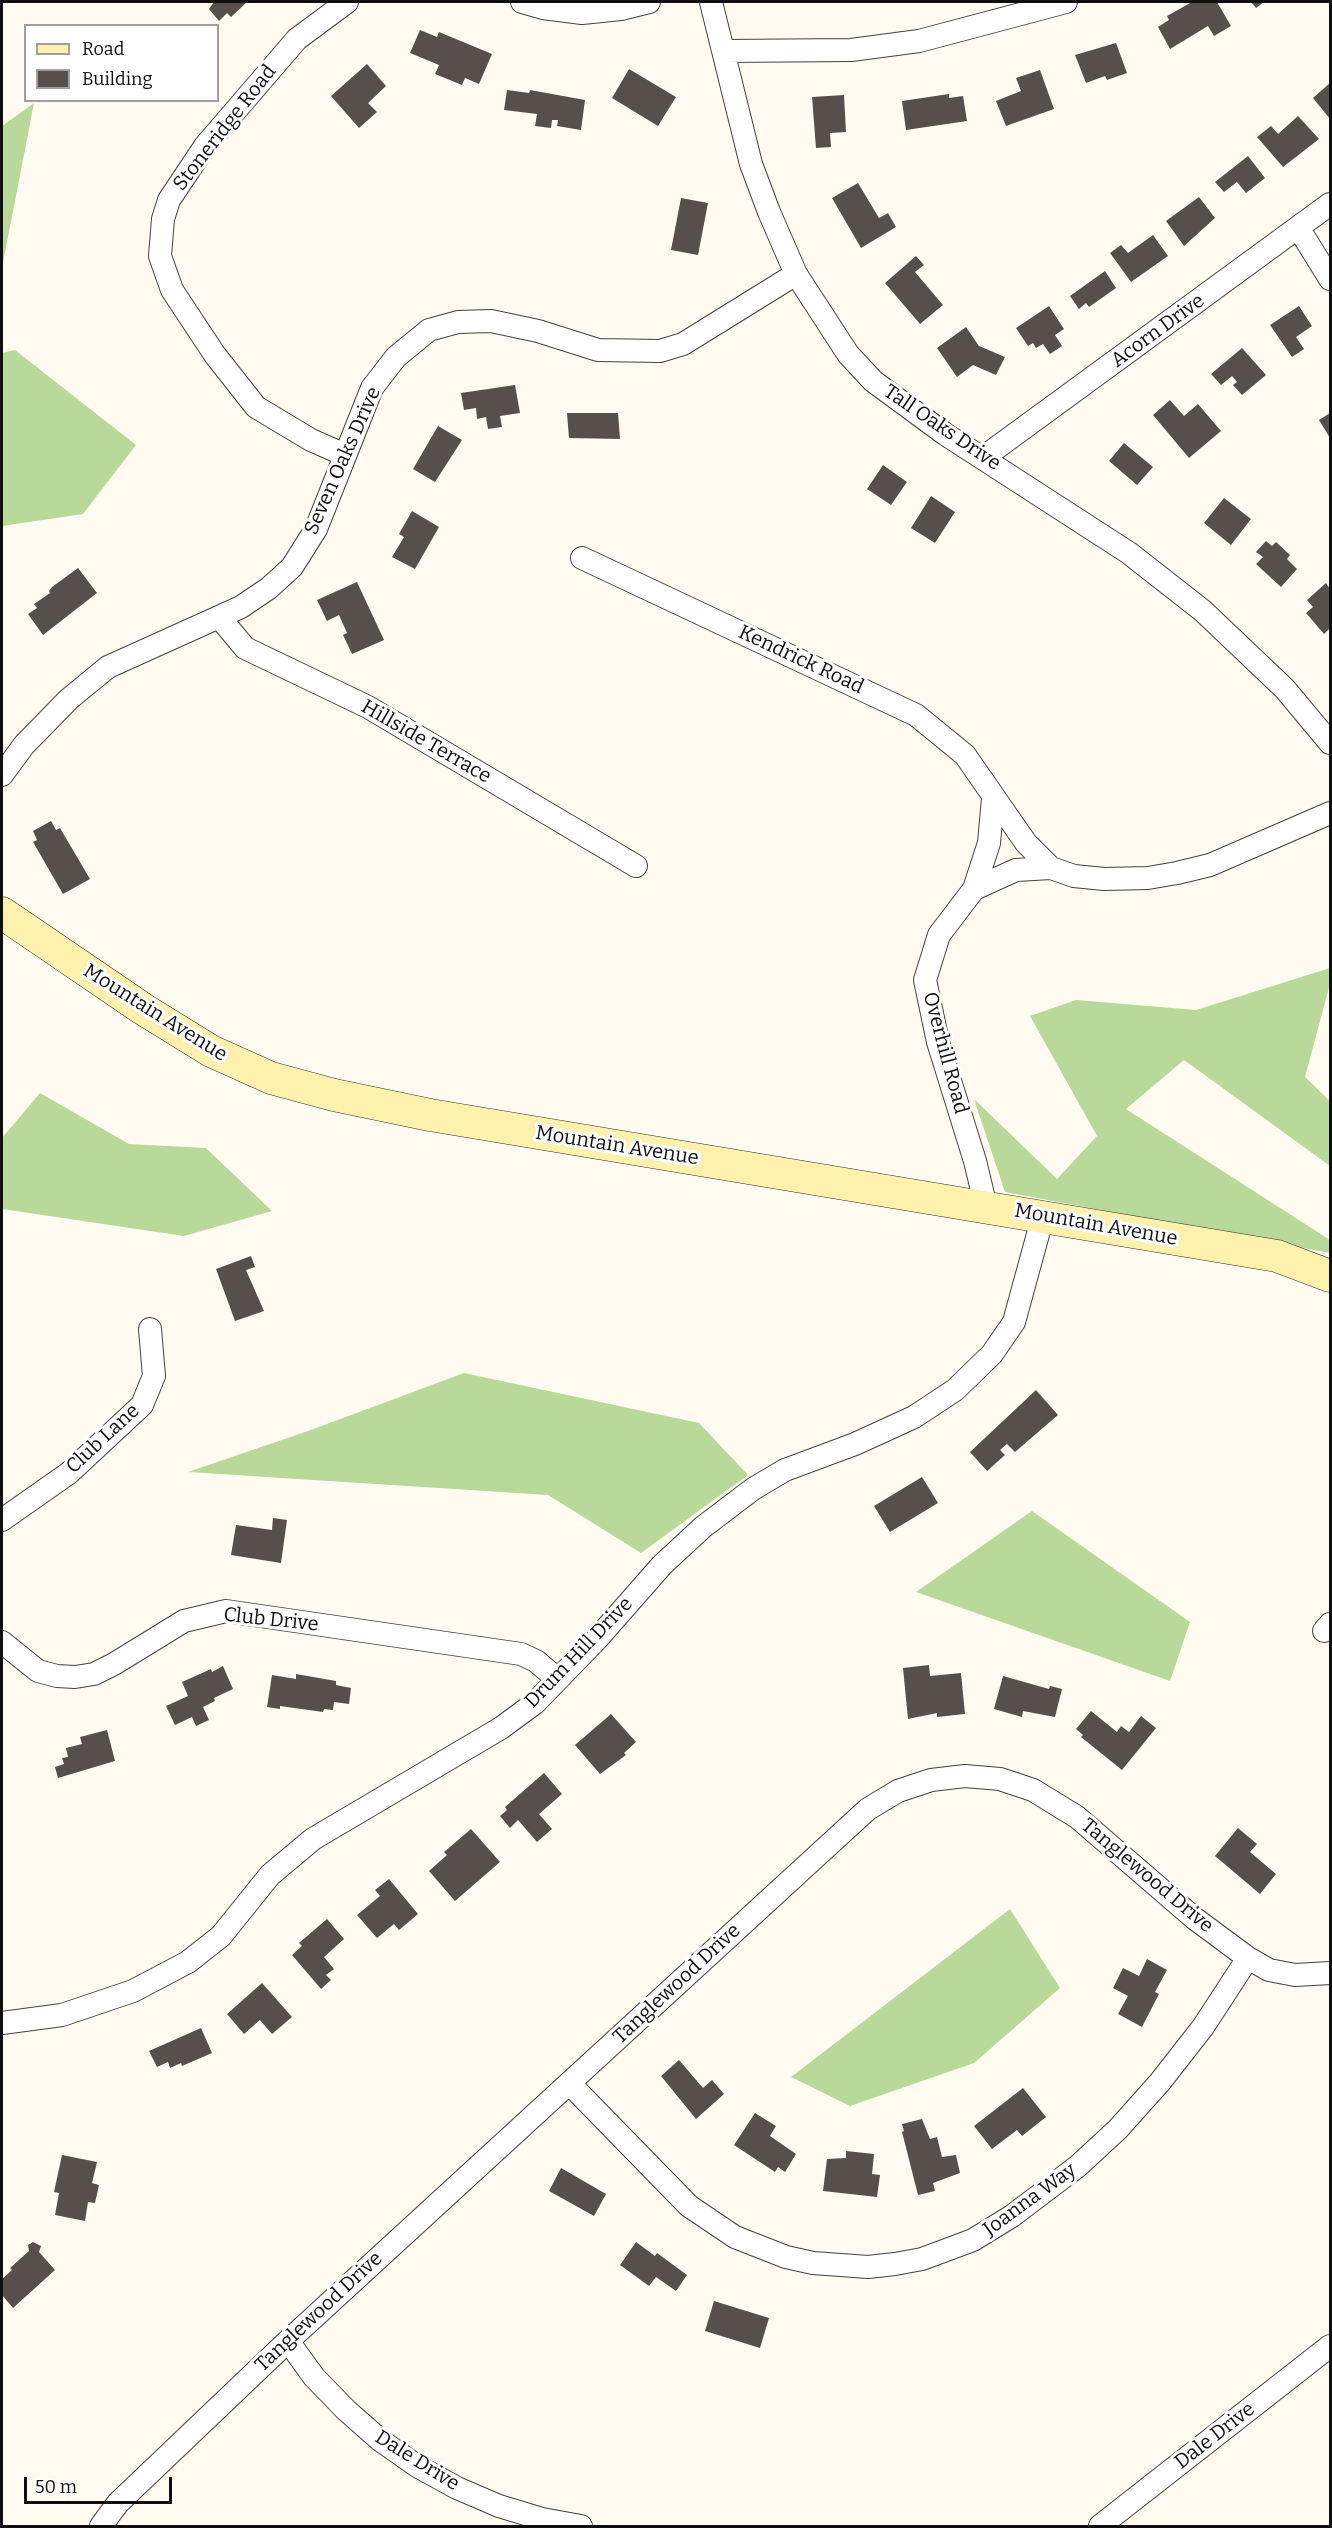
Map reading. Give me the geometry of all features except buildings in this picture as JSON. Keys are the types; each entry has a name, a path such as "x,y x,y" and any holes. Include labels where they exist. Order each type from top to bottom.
{"main road":[{"name":"Mountain Avenue","path":"2,913 211,1051 272,1078 334,1095 419,1113 1277,1256 1330,1276"}],"street":[{"name":"Stoneridge Road","path":"345,454 303,435 256,407 215,355 172,290 160,256 163,219 169,200 206,146 297,39 347,2"},
{"path":"522,2 543,8 582,13 621,9 649,2"},
{"name":"Tall Oaks Drive","path":"711,2 751,164 796,274 848,354 873,381 945,434 984,457 1129,553 1203,611 1285,689 1330,743"},
{"path":"724,51 851,50 919,41 1066,2"},
{"name":"Acorn Drive","path":"984,457 1299,229 1330,204"},
{"path":"1299,229 1330,279"},
{"name":"Seven Oaks Drive","path":"2,775 24,745 94,677 108,667 220,618 269,588 292,567 316,529 372,388 396,357 429,330 458,322 491,321 538,331 598,350 660,351 683,344 796,274"},
{"name":"Kendrick Road","path":"582,558 916,715 965,756 1026,843 1051,868"},
{"name":"Hillside Terrace","path":"220,618 245,648 368,707 636,866"},
{"path":"974,889 989,843 993,798"},
{"name":"Overhill Road","path":"986,1207 967,1133 938,1042 925,980 939,935 974,889 1016,870 1051,868 1074,876 1104,879 1148,878 1168,874 1210,865 1330,813"},
{"name":"Drum Hill Drive","path":"2,2023 62,2015 133,1991 188,1962 221,1936 270,1875 306,1844 501,1728 535,1703 556,1678 597,1639 662,1565 703,1527 753,1489 785,1470 855,1444 914,1417 955,1390 992,1354 1014,1322 1043,1216"},
{"name":"Club Lane","path":"2,1520 69,1473 142,1405 154,1376 150,1329"},
{"name":"Club Drive","path":"2,1642 38,1671 57,1676 75,1677 94,1674 114,1664 184,1621 226,1611 521,1654 536,1661 556,1678"},
{"name":"Tanglewood Drive","path":"101,2526 118,2503 288,2341 868,1809 898,1791 931,1780 965,1776 991,1778 1017,1784 1048,1797 1077,1817 1194,1917 1248,1958 1269,1970 1320,1975 1330,1973"},
{"name":"Joanna Way","path":"569,2083 689,2206 735,2237 786,2257 813,2263 867,2267 895,2264 922,2259 973,2240 1012,2216 1078,2166 1118,2129 1160,2082 1203,2027 1248,1958"},
{"name":"Dale Drive","path":"288,2341 315,2377 346,2410 380,2440 417,2466 457,2488 499,2506 542,2519 581,2526"},
{"name":"Dale Drive","path":"1100,2526 1330,2346"}],"green space":[{"path":"34,103 2,268 2,126"},
{"path":"15,350 136,445 83,514 2,526 2,353"},
{"path":"1330,968 1330,984 1305,1077 1330,1101 1330,1166 1184,1060 1126,1109 1330,1240 1330,1253 1005,1192 974,1099 1057,1179 1097,1136 1030,1016 1076,1000 1196,1010"},
{"path":"40,1093 129,1144 206,1148 272,1211 184,1236 2,1209 2,1138"},
{"path":"464,1373 699,1423 748,1475 641,1553 548,1495 188,1472 308,1431"},
{"path":"1032,1511 1190,1622 1170,1681 916,1592"},
{"path":"1010,1909 1060,1988 974,2063 850,2106 791,2077"}]}
